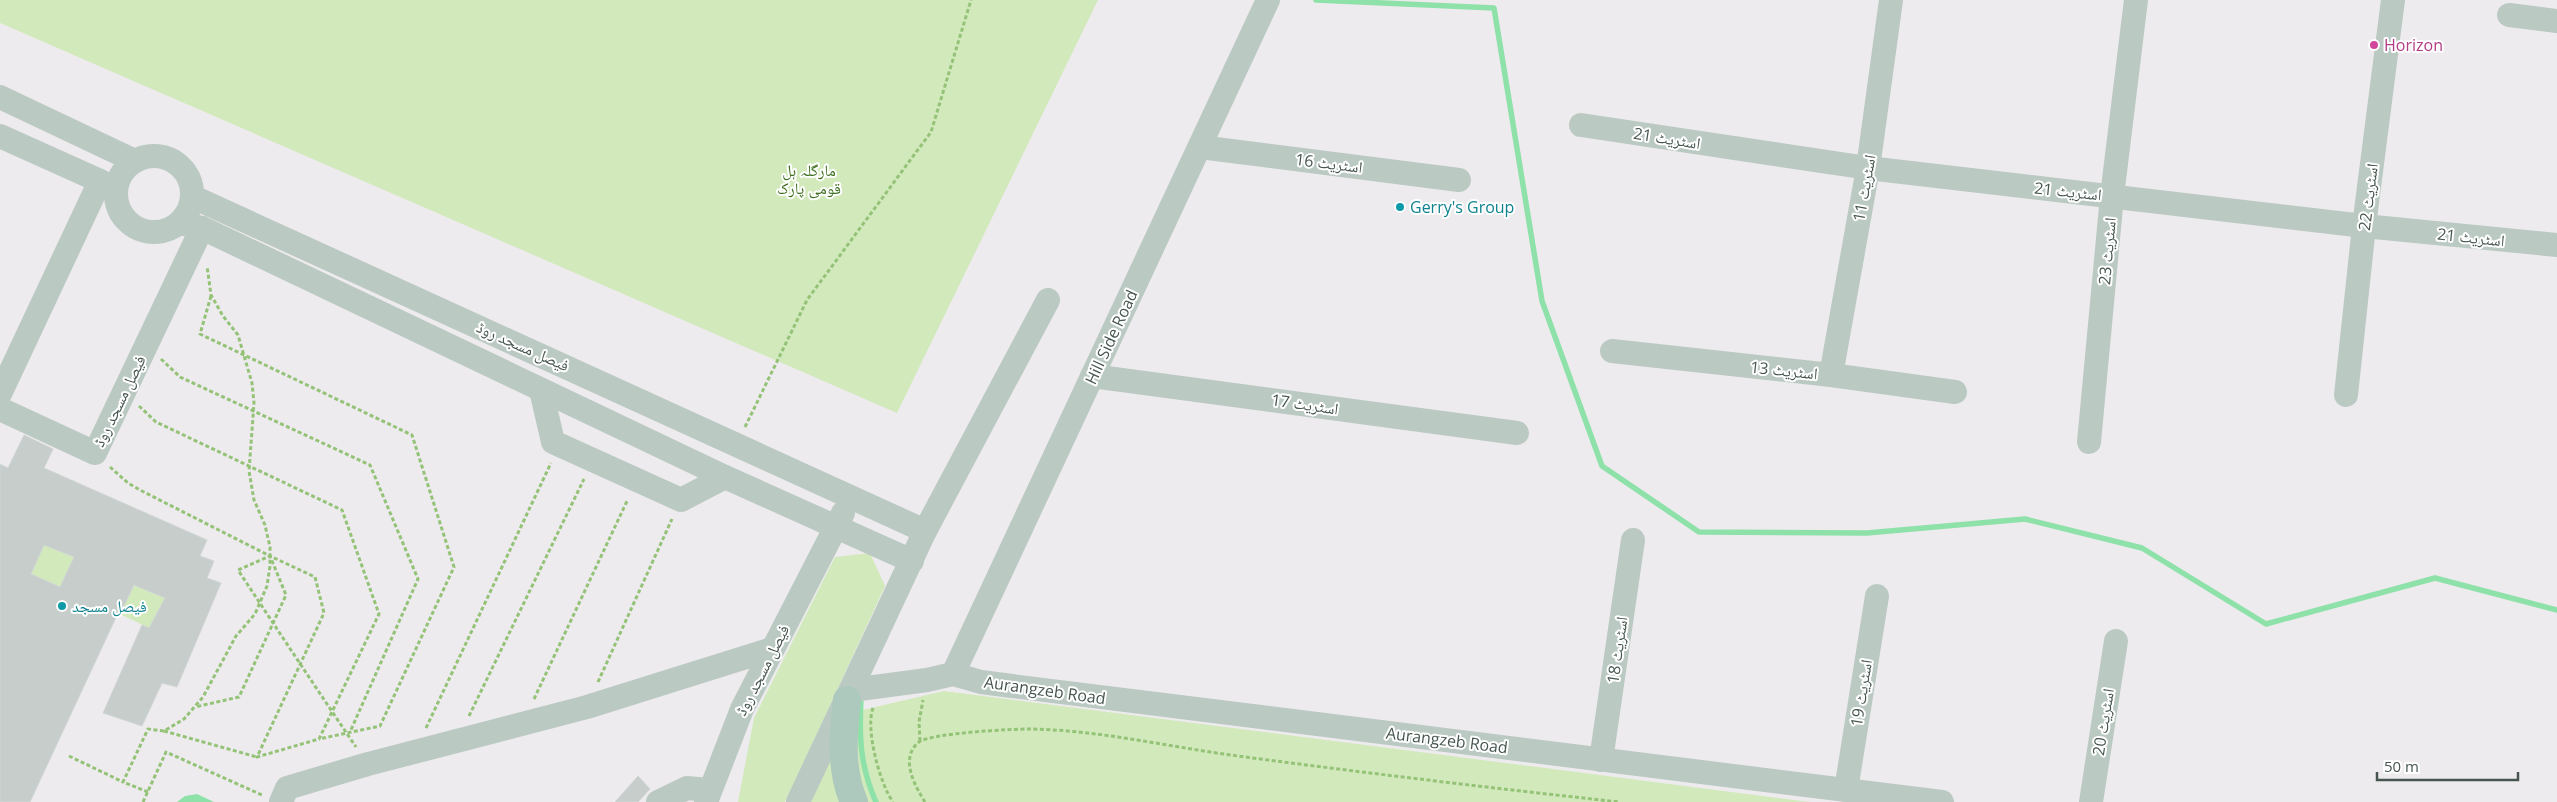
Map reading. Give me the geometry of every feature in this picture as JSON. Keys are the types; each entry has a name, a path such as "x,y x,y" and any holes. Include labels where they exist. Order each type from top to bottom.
{"main road":[{"path":"850,695 843,755 848,788 854,802"}],"street":[{"name":"Hill Side Road","path":"953,674 1268,0"},
{"name":"اسٹریٹ 11","path":"1831,375 1868,168 1891,0"},
{"name":"اسٹریٹ 23","path":"2089,442 2112,196 2136,0"},
{"name":"اسٹریٹ 22","path":"2346,395 2364,226 2393,0"},
{"path":"2509,15 2557,21"},
{"path":"0,97 135,161"},
{"name":"اسٹریٹ 21","path":"1581,125 1868,168 2364,226 2557,245"},
{"path":"0,136 108,186 123,216 138,228 156,232 191,226"},
{"name":"اسٹریٹ 16","path":"1200,147 1459,180"},
{"path":"0,394 108,186 118,180 125,169 135,161 146,156 158,155 180,164 187,174 193,197"},
{"name":"فیصل مسجد روڈ","path":"912,561 725,477 191,226 186,215 193,197 925,531"},
{"name":"فیصل مسجد روڈ","path":"0,409 95,453 191,226"},
{"path":"798,802 850,695 925,531 1048,300"},
{"name":"اسٹریٹ 13","path":"1612,351 1831,375 1955,392"},
{"name":"اسٹریٹ 17","path":"1092,376 1517,433"},
{"name":"فیصل مسجد روڈ","path":"541,390 553,442 560,445"},
{"path":"560,445 681,500 725,477"},
{"name":"فیصل مسجد روڈ","path":"658,802 687,788 708,796 742,709 852,497"},
{"name":"اسٹریٹ 18","path":"1601,760 1633,540"},
{"name":"اسٹریٹ 19","path":"1846,790 1877,596"},
{"name":"اسٹریٹ 20","path":"2091,802 2116,641"},
{"path":"279,796 415,752 587,707 772,650"},
{"path":"850,695 881,686 927,680 953,674"},
{"name":"Aurangzeb Road","path":"953,674 996,684 1942,802"}],"path":[{"path":"737,444 807,300 931,132 971,0"},
{"path":"123,782 148,729 164,731 257,757 319,739 380,726 454,567 412,435 244,355 200,334 211,295 223,316 238,335 244,355 252,383 249,466 254,500 265,525 270,556 286,595 239,697 194,707"},
{"path":"180,377 252,413 370,465 418,579 348,733"},
{"path":"156,422 342,510 379,614 319,739"},
{"path":"415,752 560,445"},
{"path":"457,741 593,460"},
{"path":"523,723 637,480"},
{"path":"128,483 315,577 324,613 257,757"},
{"path":"587,707 681,500"},
{"path":"270,556 238,570 358,749"},
{"path":"164,731 184,719 202,697 236,636 255,614 267,586 270,556"},
{"path":"920,742 919,722 927,680"},
{"path":"881,686 870,715 876,756 885,791 893,802"},
{"path":"926,802 917,788 909,762 913,749 920,742 952,735 1007,729 1083,732 1202,751 1390,776 1619,802"},
{"path":"143,802 166,752 279,796"},
{"path":"69,756 148,792"}],"green space":[{"name":"مارگلہ ہل قومی پارک","path":"0,0 1098,0 897,413 0,23"},
{"path":"44,545 74,557 60,587 31,574"},
{"path":"870,553 885,586 785,802 738,802 754,718 835,557"},
{"path":"134,585 165,598 149,628 120,614"},
{"path":"944,691 1810,802 864,802 855,775 854,712"},
{"path":"834,748 842,802 809,802"}],"shaded area":[{"path":"197,794 214,802 177,802 185,796"}],"building":[{"name":"فیصل مسجد","path":"24,435 53,449 44,468 207,540 200,556 214,561 207,578 221,583 177,687 162,683 142,726 103,713 142,625 149,628 165,598 134,585 121,612 119,611 30,802 0,802 0,464 8,468","holes":["44,545 74,557 60,587 31,574"]},
{"path":"638,776 650,789 638,802 615,802"}],"waterway":[{"path":"1316,0 1494,8 1542,301 1602,466 1699,532 1867,533 2025,519 2142,548 2266,624 2435,578 2557,610"},
{"path":"861,698 860,726 862,751 867,776 876,802"}],"place":[{"name":"Horizon","path":"2374,45"},
{"name":"Gerry's Group","path":"1400,207"},
{"name":"فیصل مسجد","path":"62,606"}]}
